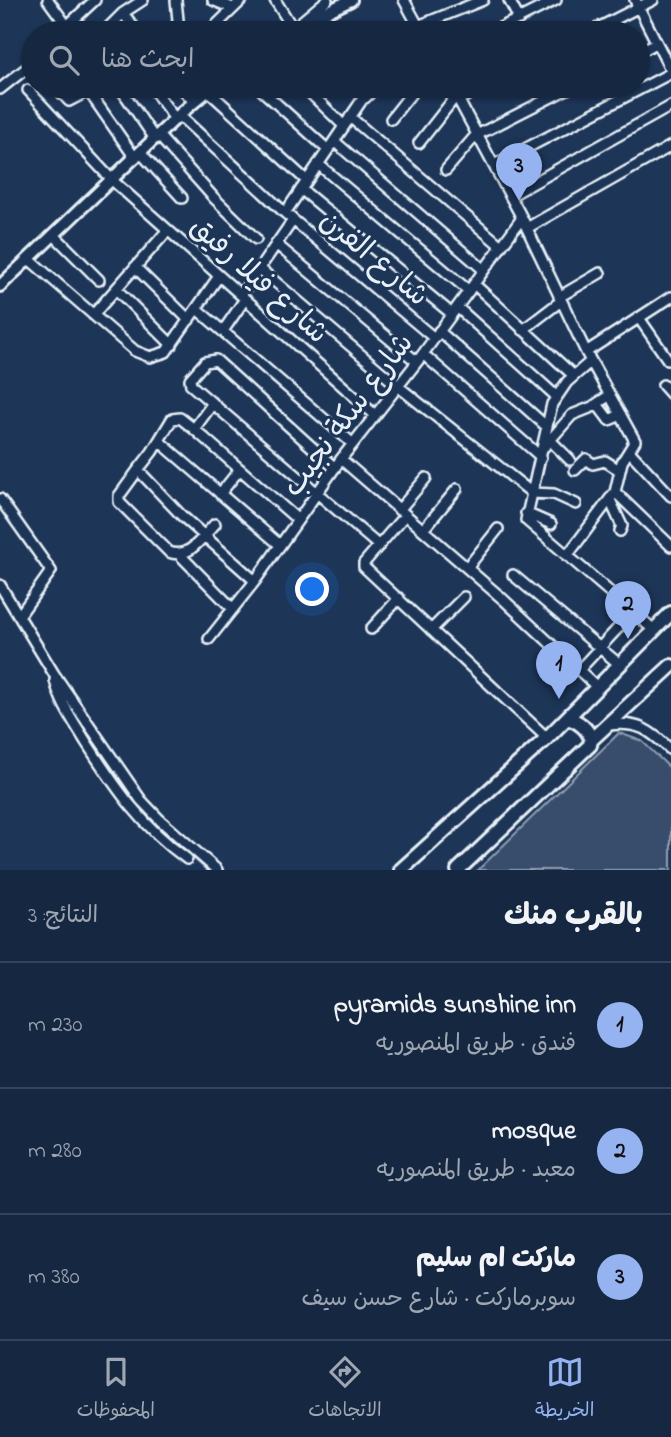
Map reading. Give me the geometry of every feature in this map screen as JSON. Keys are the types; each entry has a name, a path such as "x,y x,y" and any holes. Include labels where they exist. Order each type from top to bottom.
{"main road":[{"path":"401,870 547,738 671,612"},
{"path":"458,870 671,666"},
{"path":"567,718 575,719 589,733 591,740"}],"street":[{"path":"48,0 62,21"},
{"path":"76,21 95,0"},
{"path":"115,21 143,0"},
{"path":"176,0 177,21"},
{"path":"213,0 232,8"},
{"path":"220,21 242,0"},
{"path":"275,0 289,21"},
{"path":"303,21 327,0"},
{"path":"310,21 351,0"},
{"path":"404,0 415,21"},
{"path":"440,21 483,0"},
{"path":"509,0 519,19"},
{"path":"515,21 544,3 556,0"},
{"path":"608,21 636,4 653,0"},
{"path":"636,4 645,21"},
{"path":"123,13 129,21"},
{"path":"650,31 671,72 650,83"},
{"path":"650,46 656,43"},
{"path":"0,89 21,72"},
{"name":"شارع فيلا رفيق","path":"35,98 112,180 375,415"},
{"path":"94,98 137,155 182,198"},
{"path":"123,98 214,198 256,239"},
{"name":"شارع الفرن","path":"161,98 177,117 293,220 547,426"},
{"path":"190,98 194,102"},
{"path":"0,286 197,98"},
{"path":"217,98 307,181"},
{"path":"270,98 328,150"},
{"path":"318,98 502,246"},
{"path":"285,213 363,98"},
{"path":"391,119 408,98"},
{"path":"419,143 457,98 522,218 586,352 634,438 634,446 619,470 612,496 567,556"},
{"path":"446,170 477,134 549,98"},
{"path":"494,165 622,98"},
{"path":"510,196 671,106"},
{"path":"334,141 484,270"},
{"path":"527,228 671,146"},
{"path":"318,164 523,330 574,376"},
{"path":"301,190 556,396"},
{"name":"شارع سكة نجيب","path":"209,639 255,581 341,459 399,387 522,218"},
{"path":"223,331 259,268 293,220"},
{"path":"93,315 168,230"},
{"path":"54,235 99,280"},
{"path":"276,244 542,453"},
{"path":"29,260 142,355 158,356 166,352 219,275"},
{"path":"135,267 189,320"},
{"path":"259,268 399,387 532,493 554,494 576,504"},
{"path":"523,330 560,299 600,273"},
{"path":"116,289 172,345"},
{"path":"586,352 669,302"},
{"path":"197,309 353,444"},
{"path":"639,318 668,360"},
{"path":"335,468 212,359 205,362 190,382 379,546"},
{"path":"591,361 556,396 526,513 528,523 654,630"},
{"path":"663,384 671,394"},
{"path":"542,453 572,415 610,395"},
{"path":"194,429 213,403"},
{"path":"597,404 609,421 621,415"},
{"path":"233,608 180,555 169,552 119,502 119,496 174,418 180,418 194,429 298,520"},
{"path":"550,440 570,460"},
{"path":"159,441 280,545"},
{"path":"629,451 671,496"},
{"path":"341,459 467,568 597,687"},
{"path":"575,470 586,459 593,464 605,461 619,470"},
{"path":"138,470 204,536 255,581"},
{"path":"220,494 240,470"},
{"path":"426,478 364,564 364,568 547,738"},
{"path":"423,530 457,489"},
{"path":"612,496 622,526 620,531"},
{"path":"612,496 671,546"},
{"path":"0,499 51,569 50,576 19,616"},
{"path":"526,513 551,524"},
{"path":"180,555 187,553 215,524"},
{"path":"467,568 498,528"},
{"path":"513,575 619,664"},
{"path":"0,585 54,674 124,777 154,814 217,870"},
{"path":"431,629 464,597"},
{"path":"371,629 399,598"},
{"path":"579,670 633,612"},
{"path":"54,674 66,709 116,788 143,822 187,859"},
{"path":"607,725 637,724 671,750"},
{"path":"143,822 154,814"}],"shaded area":[{"path":"619,733 642,741 671,769 671,870 478,870"}],"waterway":[{"path":"89,731 143,813 207,870"}],"place":[{"name":"ماركت ام سليم","path":"519,201"},
{"name":"mosque","path":"628,639"},
{"name":"pyramids sunshine inn","path":"559,699"}]}
